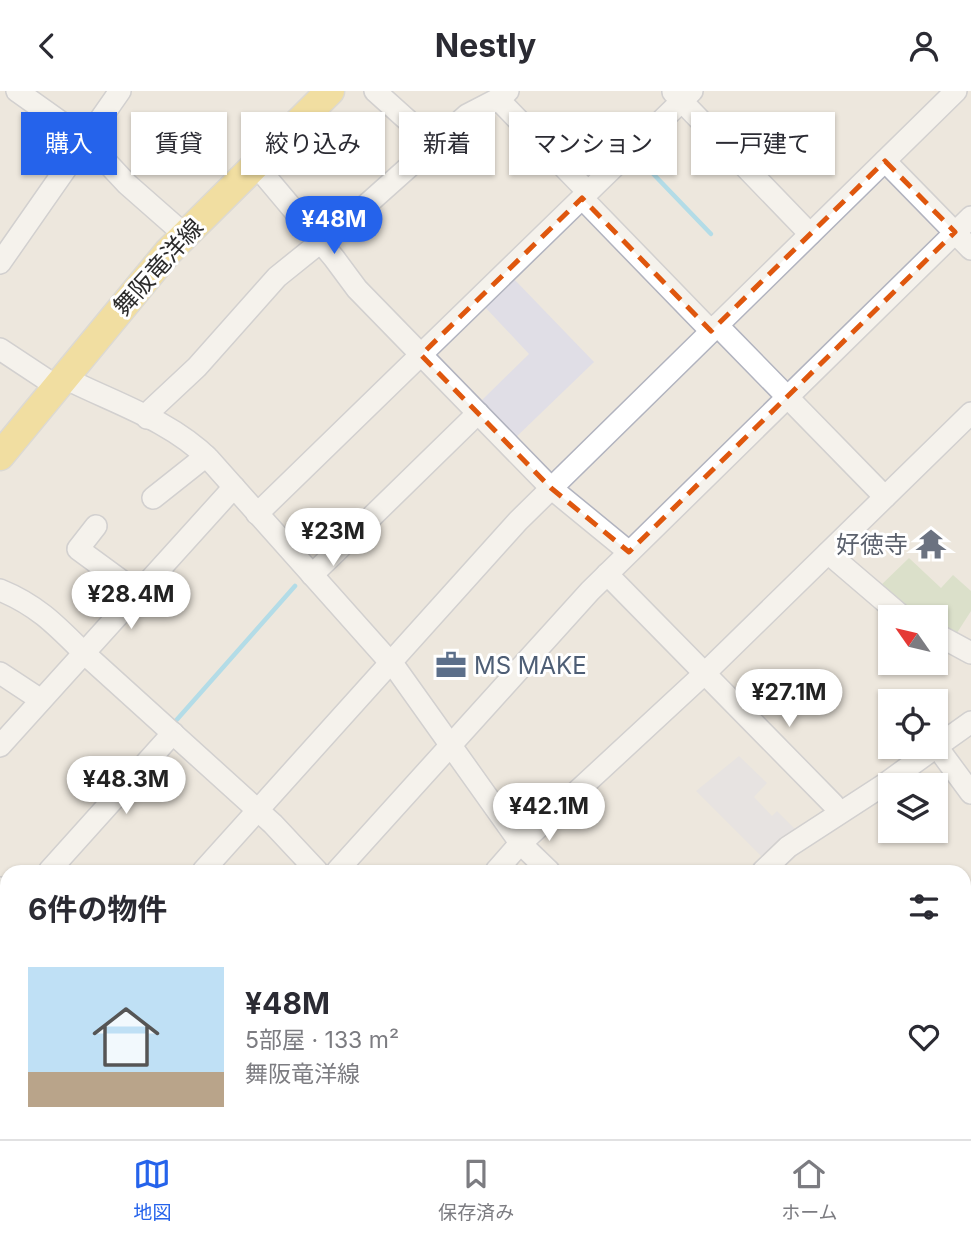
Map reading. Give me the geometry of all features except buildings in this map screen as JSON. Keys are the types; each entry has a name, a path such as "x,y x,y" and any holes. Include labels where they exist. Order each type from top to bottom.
{"main road":[{"name":"舞阪竜洋線","path":"308,112 330,91"},
{"name":"舞阪竜洋線","path":"0,456 135,289 244,175"}],"street":[{"path":"17,91 47,112"},
{"path":"105,112 120,91"},
{"path":"375,91 399,113"},
{"path":"208,865 499,542 551,488 956,91"},
{"path":"257,513 585,195 682,94 810,234"},
{"path":"472,112 503,95 585,195 714,328 787,397 885,497"},
{"path":"885,161 971,249"},
{"path":"117,173 185,235"},
{"path":"0,263 62,175"},
{"path":"264,175 320,240 352,283 421,355 551,488 629,552"},
{"path":"147,418 151,410 197,367 272,282 400,175"},
{"path":"342,865 607,574 971,217"},
{"path":"0,349 60,381 73,382 176,433 206,456 390,663 521,844 543,865"},
{"path":"312,575 478,413"},
{"path":"502,865 705,673 971,413"},
{"path":"153,498 206,456"},
{"path":"2,740 234,487"},
{"path":"96,526 78,549 138,593"},
{"path":"828,553 889,605"},
{"path":"607,574 839,813"},
{"path":"0,590 42,612 83,653 258,810 311,865"},
{"path":"948,641 971,653"},
{"path":"0,673 41,700"},
{"path":"948,738 971,722"},
{"path":"54,865 173,733"},
{"path":"769,865 788,847 919,759"},
{"path":"945,759 971,793"}],"highlighted area":[{"path":"885,161 955,232 629,552 551,488 421,355 582,198 711,331"}],"shaded area":[{"path":"513,278 594,362 512,441 480,402 529,354 484,306"},
{"path":"739,756 767,783 754,797 772,816 777,811 798,832 765,860 696,791"}],"green space":[{"path":"909,558 941,588 953,575 971,591 971,611 955,636 948,633 948,605 899,605 877,589"}],"waterway":[{"path":"654,175 711,234"},
{"path":"173,724 295,586"}],"place":[{"name":"好徳寺","path":"931,544"},
{"name":"MS MAKE","path":"451,665"}]}
